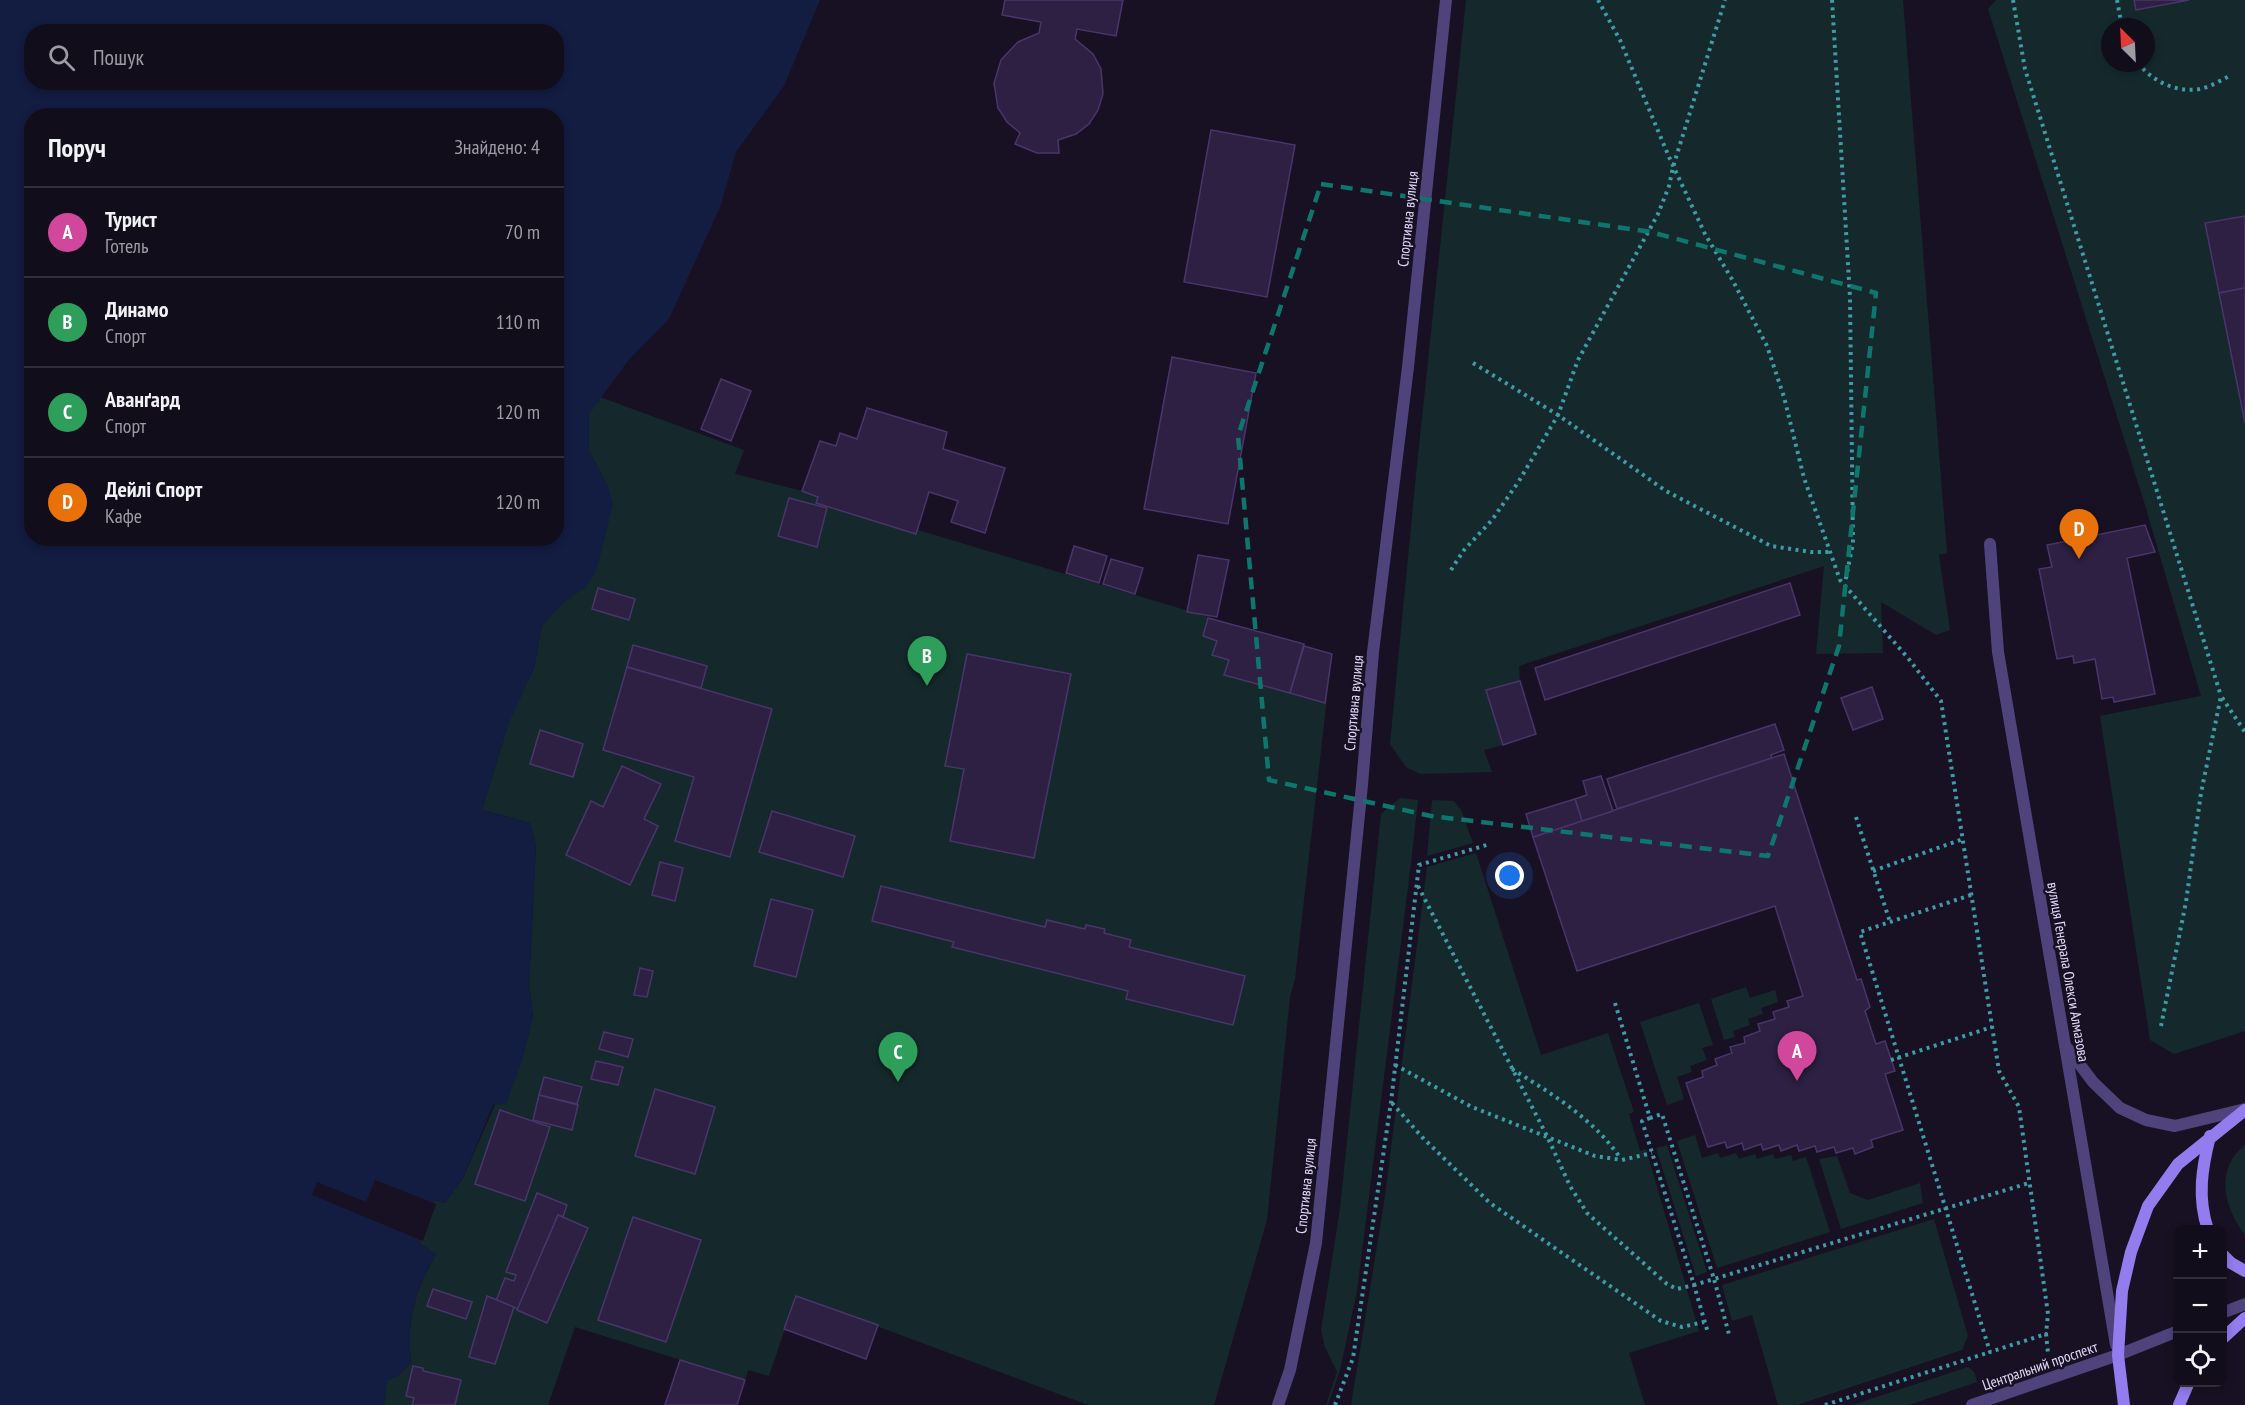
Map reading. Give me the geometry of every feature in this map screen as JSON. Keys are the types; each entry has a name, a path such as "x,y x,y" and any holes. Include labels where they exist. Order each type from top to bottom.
{"main road":[{"name":"Центральний проспект","path":"2118,1355 2122,1291 2131,1252 2148,1206 2178,1164 2245,1109"},
{"path":"2206,1225 2202,1210 2201,1191 2203,1165 2210,1136"},
{"path":"2227,1259 2245,1271"},
{"path":"2227,1335 2245,1318"},
{"name":"вулиця Генерала Олекси Алмазова","path":"2118,1355 2124,1405"},
{"path":"2179,1405 2187,1387"}],"street":[{"name":"Спортивна вулиця","path":"1278,1405 1290,1370 1316,1243 1362,785 1373,652 1408,367 1446,0"},
{"name":"вулиця Генерала Олекси Алмазова","path":"1990,544 1998,652 2118,1355"},
{"path":"2065,1046 2093,1082 2120,1108 2146,1120 2175,1126 2245,1109"},
{"path":"2227,1311 2245,1304"},
{"name":"Центральний проспект","path":"1972,1405 2118,1355 2173,1333"}],"path":[{"path":"1598,0 1620,40 1673,167 1705,234 1767,346 1784,397 1804,478 1840,580 1908,658 1941,702 1999,1071 2019,1107 2048,1314 2046,1334 2049,1357"},
{"path":"1452,570 1464,550 1492,520 1505,501 1558,415 1578,360 1658,214 1670,186 1673,167 1725,0"},
{"path":"1833,0 1850,297 1853,543 1845,584"},
{"path":"2013,0 2029,80 2221,696 2245,732"},
{"path":"2117,0 2120,18"},
{"path":"2145,72 2178,90 2201,89 2230,76"},
{"path":"1473,363 1558,415 1666,491 1770,546 1811,552 1831,552"},
{"path":"2162,1026 2186,902 2201,793 2221,696"},
{"path":"1856,818 1890,922"},
{"path":"1873,871 1963,839"},
{"path":"1335,1405 1353,1358 1391,1102 1419,865 1490,844"},
{"path":"1417,884 1570,1185 1587,1213 1667,1284 1677,1289 2029,1182"},
{"path":"1971,895 1860,932 1990,1352"},
{"path":"1615,1003 1650,1118"},
{"path":"1891,1060 1992,1027"},
{"path":"1395,1065 1472,1107 1595,1156 1622,1160 1652,1153"},
{"path":"1512,1068 1568,1104 1611,1144 1622,1160"},
{"path":"1391,1102 1422,1137 1490,1203 1661,1321 1683,1327 1704,1322"},
{"path":"1708,1334 1642,1121 1662,1114 1714,1279 1730,1338"},
{"path":"1825,1405 2046,1334"}],"highlighted area":[{"path":"1321,184 1651,232 1876,293 1839,646 1768,856 1431,816 1269,780 1238,436"}],"green space":[{"path":"1466,0 1903,0 1947,553 1939,555 1950,630 1936,635 1881,602 1883,653 1816,654 1824,566 1519,666 1520,681 1486,691 1503,745 1484,750 1492,772 1420,774 1406,767 1390,744"},
{"path":"1996,0 2245,0 2245,1031 2174,1054 2150,1040 2100,716 2201,696 2145,505 1988,9"},
{"path":"600,397 744,450 735,474 802,491 818,497 816,503 916,533 918,530 1332,654 1295,979 1290,997 1267,1220 1214,1405 1088,1405 796,1296 769,1376 748,1370 745,1380 575,1327 548,1405 384,1405 387,1380 398,1376 411,1362 410,1332 414,1306 436,1254 419,1243 434,1200 445,1203 463,1178 533,1018 529,983 536,847 530,823 482,810 509,721 534,668 542,625 566,600 586,586 608,486 589,451 589,414"},
{"path":"1400,798 1418,800 1411,863 1357,1291 1340,1370 1328,1405 1326,1405 1337,1372 1325,1347 1321,1330 1340,1209 1381,814"},
{"path":"1432,800 1454,801 1461,810 1473,843 1427,856"},
{"path":"1476,853 1541,1055 1608,1033 1634,1112 1629,1114 1640,1151 1646,1149 1699,1331 1629,1353 1645,1405 1351,1405 1384,1203 1427,867"},
{"path":"1746,987 1750,998 1775,990 1778,1002 1761,1008 1763,1014 1748,1019 1750,1025 1733,1031 1735,1037 1724,1040 1711,999"},
{"path":"1699,1003 1713,1045 1702,1048 1707,1060 1690,1066 1692,1072 1677,1077 1684,1099 1667,1105 1640,1022"},
{"path":"1695,1135 1702,1158 1718,1153 1720,1158 1736,1153 1739,1159 1755,1154 1757,1159 1773,1154 1775,1159 1791,1155 1793,1161 1806,1157 1830,1232 1717,1268 1677,1141"},
{"path":"1667,1145 1707,1272 1696,1276 1656,1148"},
{"path":"2245,1145 2245,1235 2228,1201 2226,1177 2229,1165"},
{"path":"1837,1156 1850,1193 1868,1200 1920,1183 1923,1203 1841,1229 1819,1159"},
{"path":"1934,1219 1968,1336 1962,1350 1797,1405 1778,1405 1752,1315 1732,1321 1722,1285"},
{"path":"1968,1367 1974,1372 1977,1382 1909,1405 1852,1405"}],"water":[{"path":"0,0 820,0 784,86 736,152 721,205 669,319 628,361 589,414 589,451 608,486 613,504 600,557 595,573 586,587 566,600 542,625 534,668 509,722 482,810 530,823 536,847 529,983 533,1018 522,1061 506,1104 493,1105 463,1178 445,1203 434,1200 419,1243 436,1254 414,1306 410,1332 411,1362 398,1376 387,1380 384,1405 0,1405"}],"pier":[{"path":"375,1180 436,1204 423,1241 312,1195 317,1182 366,1202"}],"building":[{"path":"1005,0 1123,0 1116,36 1077,29 1075,39 1093,54 1101,69 1103,94 1098,110 1089,124 1076,134 1058,140 1059,153 1037,153 1015,144 1020,133 1007,122 998,108 994,83 1001,60 1018,42 1039,33 1041,22 1002,15"},
{"path":"2134,0 2189,0 2136,10"},
{"path":"1211,130 1295,145 1267,297 1184,282"},
{"path":"2245,216 2245,288 2219,293 2205,223"},
{"path":"2245,288 2245,423 2219,293"},
{"path":"1172,357 1256,373 1228,524 1144,509"},
{"path":"721,379 751,391 731,441 701,429"},
{"path":"867,408 947,432 943,449 1005,468 985,533 951,522 958,501 929,492 916,534 816,503 818,497 802,491 820,441 836,446 840,433 857,439"},
{"path":"789,498 827,508 817,547 778,536"},
{"path":"2145,525 2155,552 2127,558 2155,694 2114,702 2113,697 2102,699 2095,659 2074,663 2073,656 2057,659 2039,569 2052,567 2047,545"},
{"path":"1074,546 1107,556 1099,583 1066,573"},
{"path":"1198,555 1229,560 1217,617 1187,612"},
{"path":"1111,559 1143,568 1135,594 1103,584"},
{"path":"1790,583 1800,615 1545,700 1535,668"},
{"path":"598,588 635,599 629,620 592,609"},
{"path":"1208,618 1304,644 1290,693 1224,675 1229,660 1212,655 1217,641 1203,636"},
{"path":"633,645 707,666 701,688 627,667"},
{"path":"1304,646 1332,654 1325,703 1290,693"},
{"path":"967,654 1071,674 1034,858 950,841 964,769 945,766"},
{"path":"627,667 772,709 730,857 675,841 694,777 603,750"},
{"path":"1520,681 1536,734 1503,745 1486,690"},
{"path":"1872,687 1883,719 1853,730 1841,698"},
{"path":"1775,724 1784,750 1771,755 1772,758 1617,809 1607,779"},
{"path":"540,730 583,744 573,777 530,764"},
{"path":"1784,754 1857,980 1861,979 1870,1007 1865,1011 1876,1044 1885,1041 1895,1071 1885,1074 1903,1130 1871,1140 1873,1147 1855,1154 1853,1148 1836,1153 1834,1147 1817,1152 1815,1146 1799,1151 1797,1145 1781,1151 1779,1145 1763,1150 1761,1144 1744,1150 1742,1143 1727,1148 1725,1142 1708,1147 1686,1083 1703,1077 1702,1071 1717,1065 1715,1059 1732,1053 1730,1047 1745,1043 1744,1037 1760,1031 1758,1024 1775,1019 1773,1012 1789,1007 1787,1001 1803,996 1775,906 1577,971 1533,837"},
{"path":"622,766 661,784 644,819 658,826 630,885 566,855 591,801 603,807"},
{"path":"1601,776 1613,811 1582,821 1575,799 1587,795 1583,781"},
{"path":"1575,799 1582,821 1533,837 1526,814"},
{"path":"772,811 855,836 843,877 759,852"},
{"path":"660,862 683,868 675,901 652,895"},
{"path":"881,886 1045,927 1047,920 1085,929 1086,925 1105,929 1104,933 1131,940 1129,947 1245,976 1233,1025 1126,999 1128,991 952,947 954,942 872,921"},
{"path":"771,899 813,910 796,977 754,966"},
{"path":"640,968 653,971 647,997 634,995"},
{"path":"604,1032 633,1039 628,1057 599,1049"},
{"path":"596,1061 623,1067 618,1085 591,1079"},
{"path":"544,1077 582,1087 577,1104 539,1095"},
{"path":"655,1089 715,1107 695,1174 635,1156"},
{"path":"539,1095 578,1105 572,1130 533,1120"},
{"path":"500,1110 550,1127 525,1201 475,1184"},
{"path":"537,1193 567,1205 563,1217 558,1215 518,1309 496,1301 505,1278 514,1281 516,1275 506,1272"},
{"path":"558,1215 588,1228 547,1323 517,1310"},
{"path":"633,1217 701,1240 666,1342 598,1320"},
{"path":"433,1289 472,1302 466,1319 427,1306"},
{"path":"487,1296 514,1307 495,1364 469,1357"},
{"path":"796,1296 878,1325 866,1359 784,1329"},
{"path":"680,1360 745,1380 737,1405 665,1405"},
{"path":"413,1366 423,1368 423,1371 461,1380 455,1405 412,1405 414,1398 406,1396"}],"place":[{"name":"Дейлі Спорт","path":"2079,559"},
{"name":"Динамо","path":"927,686"},
{"name":"Турист","path":"1797,1081"},
{"name":"Аванґард","path":"898,1082"}]}
